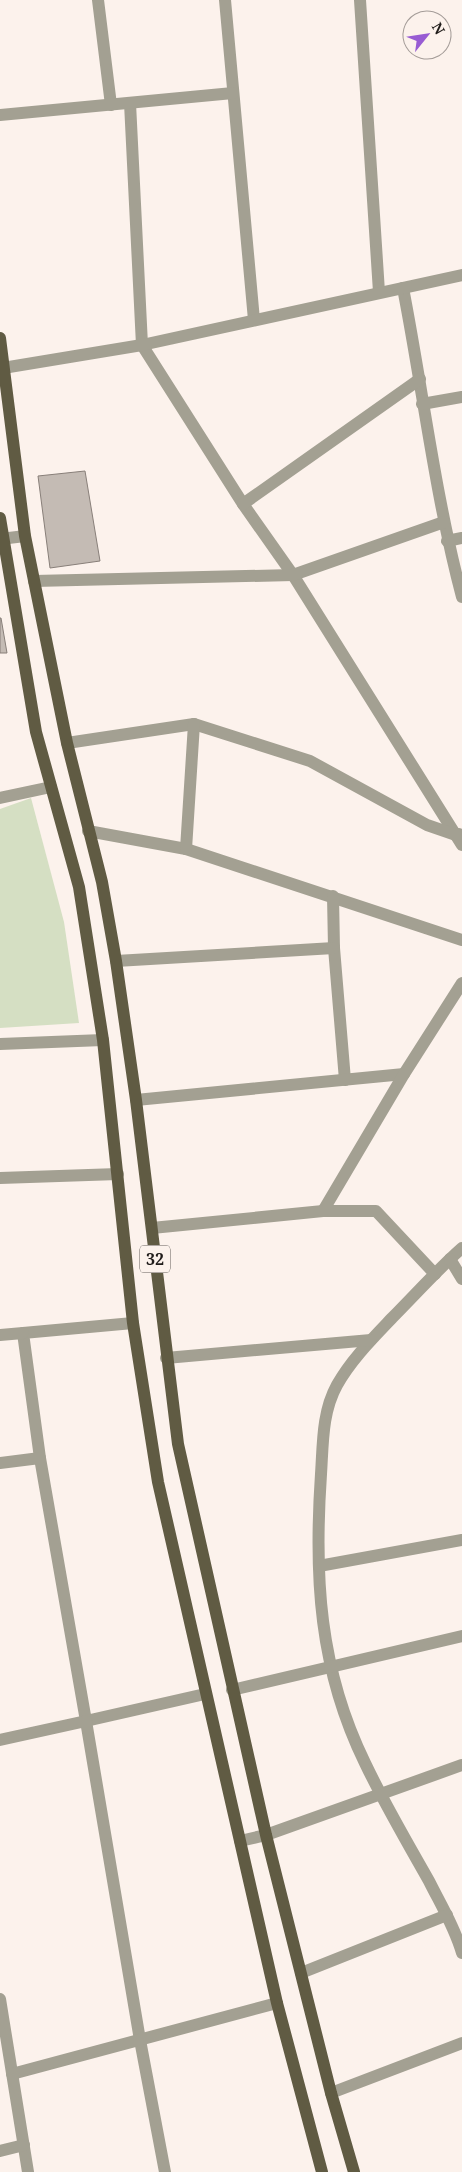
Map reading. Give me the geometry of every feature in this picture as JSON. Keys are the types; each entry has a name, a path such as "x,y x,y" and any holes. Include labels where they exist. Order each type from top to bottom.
{"main road":[{"name":"32","path":"0,338 25,536 67,744 102,882 116,961 136,1100 178,1444 266,1835 331,2093 354,2172"},
{"name":"32","path":"0,518 1,539 36,732 79,887 103,1040 133,1323 158,1482 277,2003 322,2172"}],"street":[{"path":"98,0 111,104"},
{"path":"225,0 254,320"},
{"path":"360,0 379,292"},
{"path":"0,115 233,93"},
{"path":"130,102 142,345 243,504 293,575 460,838"},
{"path":"3,368 142,345 462,275"},
{"path":"402,288 420,379 422,404 447,541 462,597"},
{"path":"243,504 420,379"},
{"path":"422,404 462,397"},
{"path":"34,581 293,575 444,522"},
{"path":"1,539 25,536"},
{"path":"447,541 462,538"},
{"path":"67,744 194,724 310,761 427,825 460,838"},
{"path":"186,848 194,724"},
{"path":"0,798 51,787"},
{"path":"88,830 186,848 462,940"},
{"path":"333,896 334,948 345,1080"},
{"path":"116,961 334,948"},
{"path":"323,1210 404,1074 462,983"},
{"path":"0,1044 103,1040"},
{"path":"136,1100 404,1074"},
{"path":"0,1178 118,1174"},
{"path":"152,1228 323,1210 376,1211 435,1274"},
{"path":"461,1946 447,1915 382,1794 351,1730 330,1668 322,1622 319,1566 319,1493 326,1417 330,1400 346,1370 372,1340 462,1248"},
{"path":"450,1259 462,1279"},
{"path":"0,1335 133,1323"},
{"path":"23,1334 40,1458 140,2040 165,2172"},
{"path":"166,1358 372,1340"},
{"path":"0,1463 40,1458"},
{"path":"319,1566 462,1540"},
{"path":"232,1690 462,1636"},
{"path":"0,1740 205,1694"},
{"path":"240,1841 266,1835 462,1764"},
{"path":"301,1972 447,1915"},
{"path":"0,1998 28,2172"},
{"path":"12,2074 277,2003"},
{"path":"331,2093 462,2043"},
{"path":"0,2151 24,2145"}],"green space":[{"path":"31,798 64,922 79,1023 0,1028 0,809"}],"building":[{"path":"85,471 100,561 50,568 38,476"},
{"path":"1,618 7,653 0,653"}]}
